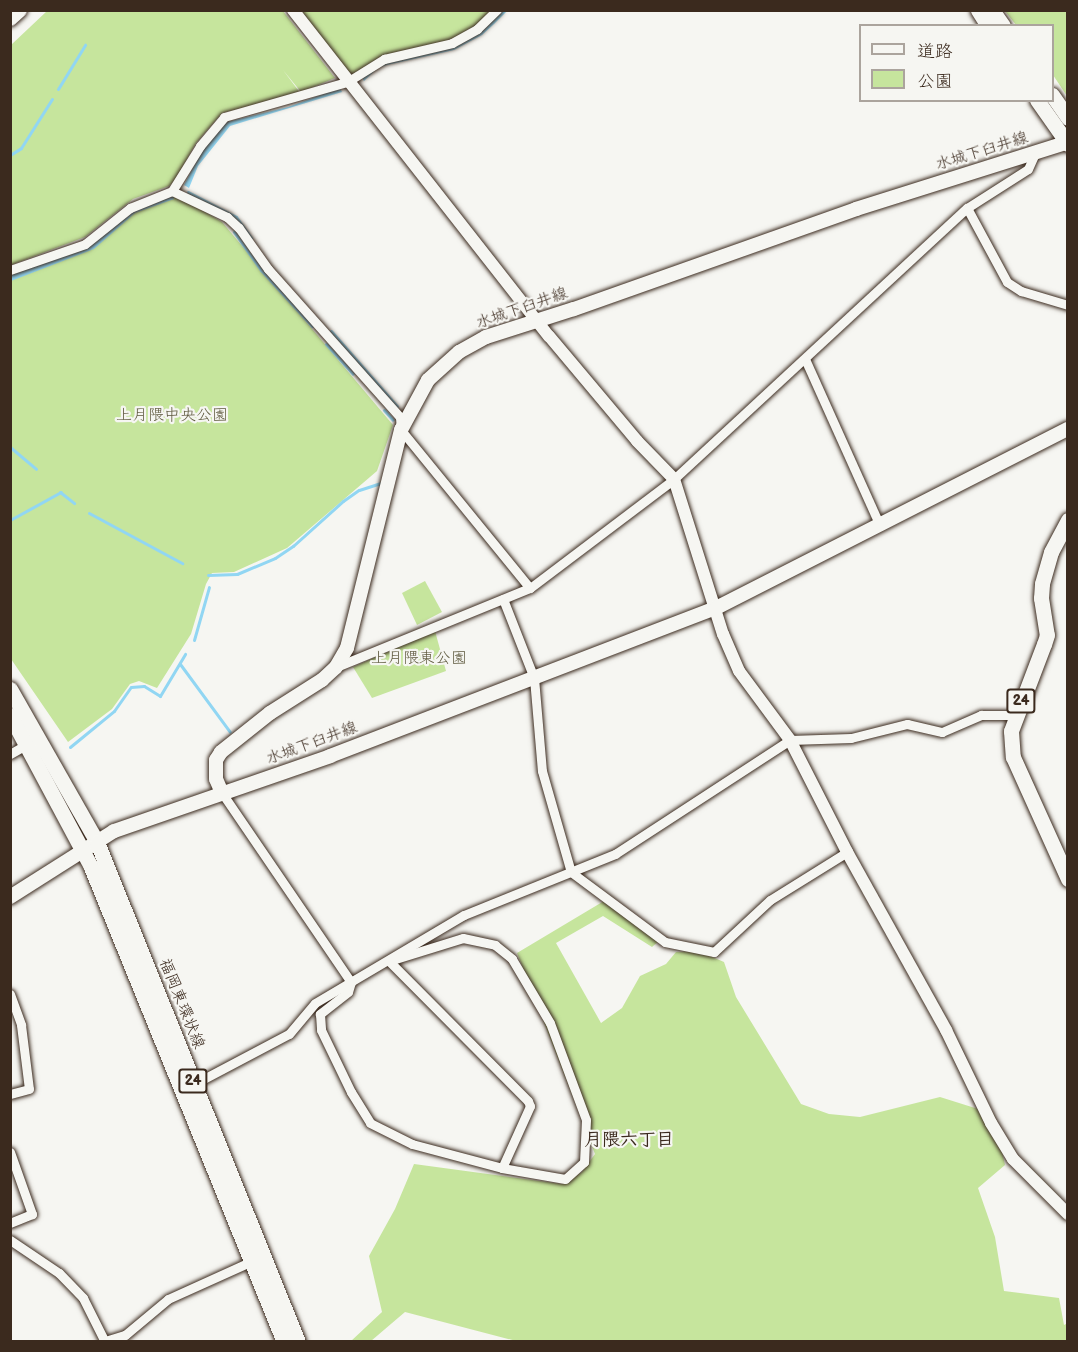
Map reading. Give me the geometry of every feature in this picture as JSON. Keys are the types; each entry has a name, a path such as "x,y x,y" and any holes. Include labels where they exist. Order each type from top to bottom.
{"highway":[{"path":"10,18 18,10"}],"main road":[{"path":"978,10 987,24"},
{"path":"992,10 1002,24"},
{"path":"1054,97 1068,118"},
{"path":"1038,102 1067,143"},
{"name":"水城下臼井線","path":"222,793 216,779 216,760 221,752 270,713 309,689 336,667 354,629 401,430 428,380 445,363 486,337 867,205 1067,143"},
{"name":"水城下臼井線","path":"10,897 114,831 330,756 716,608 1068,429"},
{"name":"24","path":"1068,519 1051,552 1042,584 1041,598 1047,635 1015,715 1011,731 1014,757 1068,879"},
{"name":"福岡東環状線","path":"10,689 97,842 298,1341"},
{"name":"福岡東環状線","path":"10,715 83,851 284,1341"}],"street":[{"path":"293,10 347,82 406,152 629,433 674,479 729,651 739,671 790,740 847,852 946,1030 991,1123 1013,1159 1068,1214"},
{"path":"10,270 85,244 130,208 172,190 200,146 224,117 347,82 384,59 440,47 466,37 497,10"},
{"path":"336,667 530,588 674,479 967,208 1028,169 1035,153"},
{"path":"172,190 226,217 239,228 268,269 400,417 401,430 530,588"},
{"path":"967,208 1007,282 1021,291 1068,305"},
{"path":"805,359 880,526"},
{"path":"503,599 534,678 542,771 571,872 665,942 710,953 770,900 847,852"},
{"path":"194,1084 289,1034 315,1003 464,915 615,854 790,740 851,738 907,724 942,732 981,715 1015,715"},
{"path":"10,754 27,744"},
{"path":"222,793 351,982"},
{"path":"351,982 348,992 320,1014 321,1030 351,1092 370,1123 412,1144 502,1168 565,1179 584,1162 586,1120 550,1023 512,959 495,945 463,938 389,961"},
{"path":"389,961 528,1101 530,1106 502,1168"},
{"path":"10,993 21,1025 29,1089 10,1094"},
{"path":"10,1152 32,1214 10,1223"},
{"path":"10,1240 60,1273 83,1298 105,1341 124,1335 168,1299 252,1261"}],"green space":[{"path":"47,11 283,11 335,78 301,92 283,70 301,94 222,113 196,143 175,180 169,186 133,199 85,237 11,265 11,45"},
{"path":"300,11 494,11 464,35 352,76"},
{"path":"1005,11 1067,11 1067,96 1054,76 1054,24 1015,24"},
{"name":"上月隈中央公園","path":"173,193 222,222 393,425 377,471 287,548 234,572 212,573 206,584 191,634 157,688 139,681 130,684 112,709 68,742 11,659 11,274 73,251 131,209"},
{"path":"425,581 442,612 417,625 402,593"},
{"name":"上月隈東公園","path":"435,631 446,671 372,698 353,667"},
{"path":"604,901 659,941 652,947 603,916 556,943 601,1023 622,1008 640,976 666,964 676,952 698,951 724,962 736,997 801,1104 829,1114 860,1117 940,1097 994,1114 1005,1165 978,1188 995,1237 1004,1291 1059,1298 1064,1325 1068,1323 1067,1342 520,1342 405,1312 371,1341 350,1342 382,1312 369,1256 395,1209 414,1164 562,1184 582,1172 595,1154 517,953"}],"water":[{"path":"500,11 507,11 482,35 454,50 378,68 364,81 361,76 377,65 429,53"},
{"path":"340,88 342,92 230,126 198,166 189,188 184,185 203,149 227,122 288,107"},
{"path":"173,195 174,199 135,213 94,249 11,281 11,275 91,245 133,209"}],"waterway":[{"path":"58,89 85,45"},
{"path":"10,155 21,148 52,99"},
{"path":"188,192 236,217 251,238"},
{"path":"234,232 261,270 312,326"},
{"path":"331,331 397,406"},
{"path":"326,344 353,374"},
{"path":"384,410 393,420"},
{"path":"10,447 36,469"},
{"path":"208,575 237,574 275,558 293,546 343,501 359,490 380,483"},
{"path":"60,492 74,503"},
{"path":"10,520 61,492"},
{"path":"89,513 182,563"},
{"path":"194,640 209,587"},
{"path":"70,747 114,711 131,687 144,686 160,696 185,654"},
{"path":"180,664 230,732"}],"district":[{"name":"月隈六丁目","path":"629,1140"}]}
